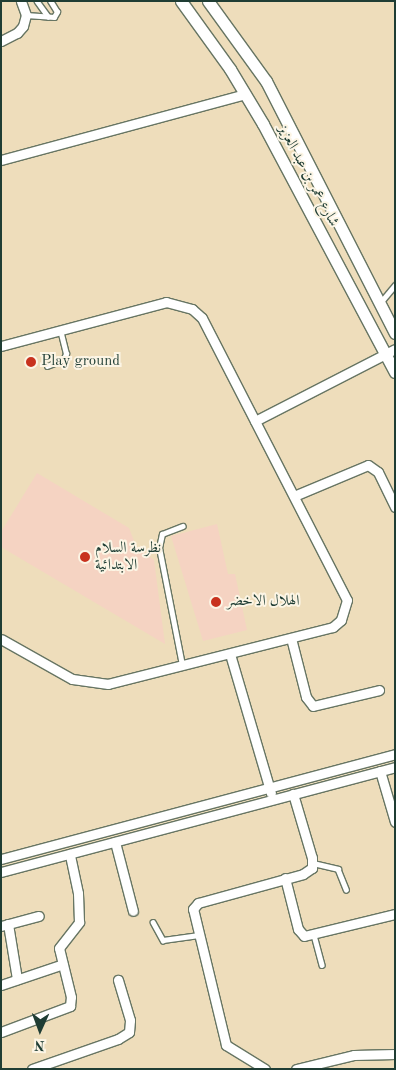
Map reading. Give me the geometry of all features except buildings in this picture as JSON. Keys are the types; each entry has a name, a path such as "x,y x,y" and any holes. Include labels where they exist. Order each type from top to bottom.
{"street":[{"path":"1,40 20,30 26,15 21,1"},
{"name":"شارع عمر بن عبد العزيز","path":"181,1 245,94 390,352 395,372"},
{"name":"شارع عمر بن عبد العزيز","path":"208,1 266,81 395,333"},
{"path":"1,160 245,94"},
{"path":"1,346 166,302 180,303 202,318 347,600 346,610 333,626 126,682 90,683 56,672 1,639"},
{"path":"255,421 390,352"},
{"path":"294,496 368,464 378,472 395,507"},
{"path":"291,638 306,697 313,706 379,690"},
{"path":"230,654 273,799"},
{"path":"1,859 395,754"},
{"path":"1,872 395,767"},
{"path":"380,771 395,822"},
{"path":"265,1069 226,1045 197,935 194,905 308,872 313,863 293,794"},
{"path":"114,842 133,912"},
{"path":"1,1032 70,1006 59,948 79,922 78,893 70,854"},
{"path":"285,878 300,933 314,935 395,914"},
{"path":"18,980 5,925 39,916"},
{"path":"1,985 63,964"},
{"path":"32,1069 118,1039 129,1032 130,1020 118,980"},
{"path":"296,1069 354,1056 395,1054"}],"lane":[{"path":"37,1 48,16"},
{"path":"26,15 48,16 52,18 57,14 50,1"},
{"path":"379,304 395,285"},
{"path":"47,366 63,360 66,354 60,330"},
{"path":"182,526 162,534 158,548 182,666"},
{"path":"313,863 338,869 346,889"},
{"path":"153,922 163,940 197,935"},
{"path":"314,935 322,965"}],"shaded area":[{"name":"نظرسة السلام الابتدائية","path":"37,473 129,528 136,546 154,560 165,644 1,547 1,532"},
{"name":"الهلال الاخضر","path":"217,524 228,574 235,574 247,630 203,641 171,536"}],"place":[{"name":"Play ground","path":"31,362"},
{"name":"نظرسة السلام الابتدائية","path":"85,557"},
{"name":"الهلال الاخضر","path":"216,602"}]}
